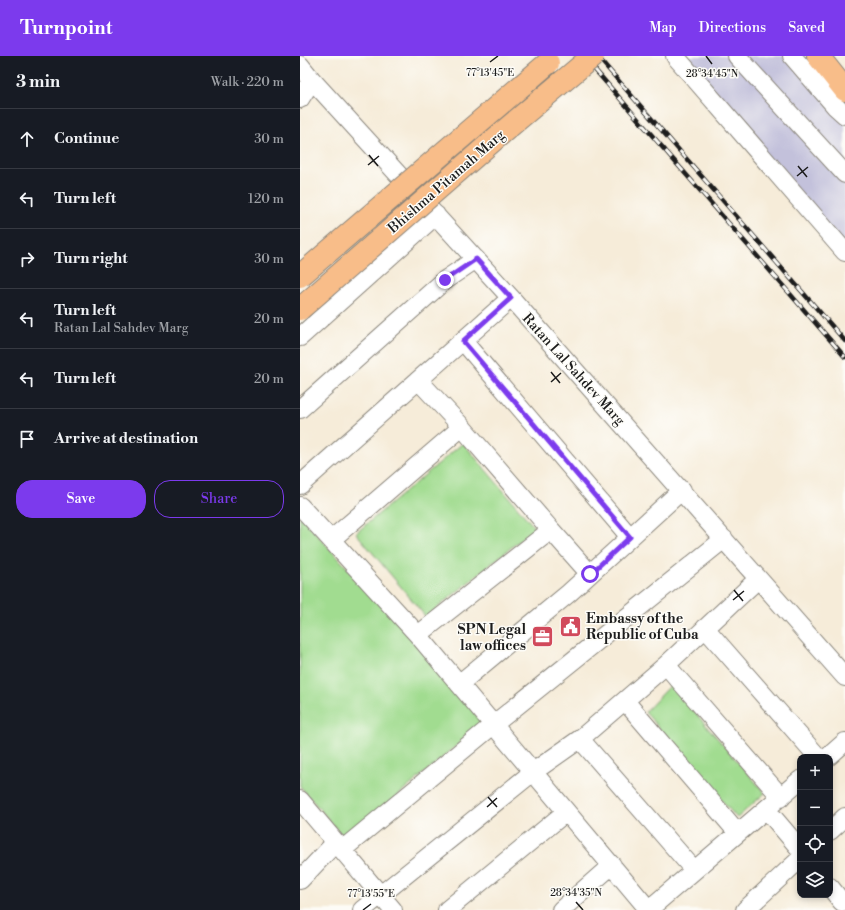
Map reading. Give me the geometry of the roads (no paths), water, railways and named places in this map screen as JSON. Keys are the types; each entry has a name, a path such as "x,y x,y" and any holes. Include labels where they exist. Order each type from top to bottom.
{"main road":[{"name":"Bhishma Pitamah Marg","path":"300,309 502,132 594,56"},
{"path":"818,56 845,90"},
{"name":"Bhishma Pitamah Marg","path":"300,276 548,63"}],"street":[{"path":"675,56 845,252"},
{"path":"737,56 845,174"},
{"path":"792,56 835,106 845,115"},
{"name":"Ratan Lal Sahdev Marg","path":"300,65 476,259 682,490 719,544 758,579 845,677"},
{"path":"300,99 312,80"},
{"path":"300,337 436,215"},
{"path":"300,409 445,280 476,259"},
{"path":"300,485 511,298"},
{"path":"463,341 630,537"},
{"path":"419,381 462,427 590,574"},
{"path":"332,539 462,427"},
{"path":"459,684 590,574 682,490"},
{"path":"300,506 332,539 418,635 612,865 648,910 797,783"},
{"path":"418,635 552,530"},
{"path":"300,880 339,846 719,544"},
{"path":"362,910 379,894 533,772 580,739 625,701 758,579"},
{"path":"705,628 815,754"},
{"path":"666,664 781,797"},
{"path":"625,701 738,833"},
{"path":"580,739 694,870"},
{"path":"831,754 845,742"},
{"path":"300,800 393,910"},
{"path":"766,809 797,845"},
{"path":"447,910 566,812"},
{"path":"833,828 845,817"},
{"path":"745,910 797,862"},
{"path":"561,910 612,865"},
{"path":"833,892 840,904"}],"railway":[{"path":"583,56 845,357"},
{"path":"597,56 845,341"}],"place":[{"name":"Embassy of the Republic of Cuba","path":"571,626"},
{"name":"SPN Legal law offices","path":"542,637"}]}
